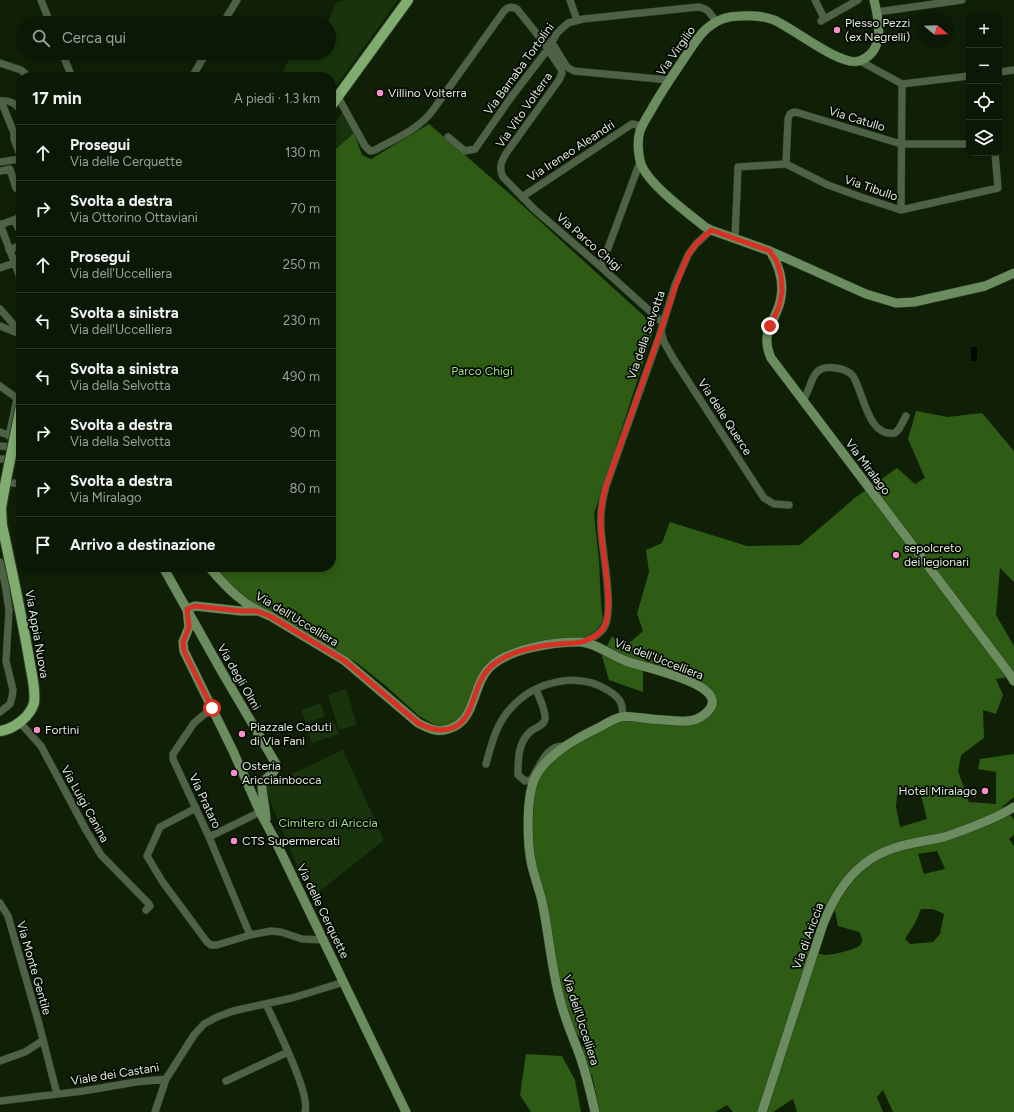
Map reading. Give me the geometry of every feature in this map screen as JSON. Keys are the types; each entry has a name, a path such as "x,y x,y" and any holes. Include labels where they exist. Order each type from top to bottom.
{"main road":[{"path":"336,100 408,0"},
{"name":"Via Appia Nuova","path":"0,731 11,728 19,723 31,710 34,701 24,630 2,525 1,499 11,481 16,437"}],"street":[{"path":"41,0 47,16"},
{"path":"227,16 237,0"},
{"path":"570,0 577,20"},
{"path":"816,0 822,20 858,0"},
{"path":"874,0 879,27 877,41 874,49 868,56 860,61 902,84 966,76"},
{"path":"877,12 962,0"},
{"name":"Via Vito Volterra","path":"338,97 365,146 370,151 413,130 426,119 507,9 513,7 519,11 548,49 561,69 561,77 504,157 500,167 503,177"},
{"name":"Via Barnaba Tortolini","path":"448,137 465,151 475,149 512,96 548,49 551,41 563,27 577,20 701,7 709,12 716,22"},
{"name":"Via Virgilio","path":"711,230 705,227 664,193 648,175 640,162 638,141 642,126 669,80 699,36 709,26 716,22 741,16 756,16 768,18 783,25 837,57 850,62 860,61"},
{"path":"551,41 567,67 574,71 669,80"},
{"path":"65,60 70,72"},
{"path":"195,72 202,60"},
{"path":"0,63 23,72"},
{"path":"1002,72 1014,70"},
{"path":"902,84 902,210"},
{"path":"16,105 14,103 1,101 14,133 16,145"},
{"name":"Via Catullo","path":"786,164 788,121 791,113 799,113 901,144 966,144"},
{"name":"Via Ireneo Aleandri","path":"522,196 632,124 642,126"},
{"name":"Via Tibullo","path":"786,164 828,185 902,210 998,188 994,156"},
{"path":"0,162 16,163"},
{"path":"601,267 640,162"},
{"path":"735,238 738,167 786,164"},
{"path":"0,170 10,169 16,183"},
{"name":"Via Parco Chigi","path":"503,177 534,209 663,323"},
{"path":"16,224 14,220 0,227 16,268"},
{"path":"711,230 770,251 866,294 901,304 985,286 1014,273"},
{"name":"Via della Selvotta","path":"583,642 597,635 605,625 607,619 608,595 601,529 602,501 606,486 676,285 688,255 696,244 711,230"},
{"path":"9,250 16,247"},
{"name":"Via Miralago","path":"770,251 777,262 781,276 782,292 779,307 767,335 767,346 774,362 1009,672 1014,681"},
{"path":"0,268 14,263"},
{"path":"0,309 16,328"},
{"name":"Via delle Querce","path":"663,323 661,333 674,358 764,498 774,504 789,505"},
{"path":"2,327 16,332"},
{"path":"802,400 809,391 812,378 816,373 824,368 835,368 852,374 859,387 872,422 880,431 886,434 895,433 906,416"},
{"path":"0,386 16,399"},
{"path":"9,436 16,414"},
{"path":"0,432 16,438"},
{"path":"0,446 16,448"},
{"path":"0,562 7,594 9,615 6,662 13,690 10,704 0,712"},
{"path":"167,572 187,609 195,606 241,611 257,611"},
{"name":"Via dell'Uccelliera","path":"213,572 222,582 257,611 270,616 345,661 418,723 430,729 451,729 462,721 469,712 483,675 490,667 502,659 516,653 541,647 583,642 625,661 695,683 708,692 712,701 711,706 705,714 699,718 690,721 680,721 622,717 593,730 568,746 543,766 534,780 530,801 529,845 532,865 543,906 554,977 566,1023 585,1074 595,1112"},
{"name":"Via delle Cerquette","path":"187,609 189,627 183,642 184,651 260,812 266,820 406,1112"},
{"name":"Via degli Olmi","path":"187,609 276,764 275,771 265,780 262,786 266,820"},
{"path":"486,764 497,732 507,712 515,704 536,689 548,684 578,680 594,684 607,690 620,700 623,707 622,717"},
{"path":"536,689 545,719 542,725 531,731 524,739 518,759 518,775 525,781 531,780 542,760 552,749 561,745 568,746"},
{"name":"Via Prataro","path":"212,708 194,723 174,754 173,759 209,836 250,935"},
{"name":"Via Luigi Canina","path":"19,723 41,746 101,855 149,904 150,906 146,910"},
{"name":"Via di Ariccia","path":"762,1112 822,927 835,898 848,879 864,863 882,853 906,845 946,837 987,822 1014,806"},
{"path":"196,808 160,827 147,856 166,888 209,944 217,945 250,935 274,931 302,939 324,940"},
{"path":"209,836 260,812"},
{"name":"Via Monte Gentile","path":"0,903 8,916 57,1094"},
{"name":"Viale dei Castani","path":"0,1101 166,1079 200,1028 217,1017 301,996 344,982"},
{"path":"266,1004 288,1052 302,1090 306,1107 305,1112"},
{"path":"0,1061 25,1052 42,1041"},
{"path":"226,1081 288,1052"},
{"path":"155,1112 166,1079"}],"green space":[{"path":"345,0 398,0 336,86 336,72 282,72 290,60 336,60 336,16 331,16 336,3"},
{"path":"342,113 354,133 337,148 336,148 336,121"},
{"name":"Parco Chigi","path":"429,124 510,194 655,326 594,514 603,621 596,631 583,639 506,652 485,664 475,684 468,707 455,723 437,726 419,716 386,686 357,663 270,611 257,606 218,572 336,572 336,148 354,133 362,155 371,159"},
{"path":"916,411 948,417 982,413 1014,451 1014,582 1000,568 996,615 1014,646 1014,676 996,679 1003,695 996,714 983,710 984,738 961,755 958,771 969,802 996,804 996,772 978,769 980,759 1014,754 1014,797 1002,807 1014,819 1014,835 1009,839 1014,846 1014,1112 893,1112 883,1090 877,1097 883,1112 797,1112 793,1099 773,1112 733,1112 727,1105 715,1112 600,1112 592,1075 583,1066 583,1040 566,1023 530,855 531,790 552,758 617,718 684,721 707,712 709,693 643,667 643,692 609,680 602,656 612,636 625,647 643,631 637,614 649,572 646,550 662,543 670,522 747,546 800,545 856,497 897,468 915,484 925,478 908,439","holes":["920,791 927,819 900,827 896,807 897,795","937,851 945,869 924,874 918,854","817,905 835,911 838,926 859,932 862,943 856,948 848,951 828,955 807,950 816,921 811,911","921,909 933,909 944,914 940,934 933,942 910,944 905,939 915,923"]},
{"path":"346,689 357,725 339,730 328,695"},
{"path":"321,703 325,716 306,723 301,710"},
{"path":"333,720 339,734 312,743 306,728"},
{"name":"Cimitero di Ariccia","path":"343,750 384,840 311,898 264,787"},
{"path":"526,1054 562,1056 575,1080 581,1112 531,1112 520,1095"}],"shaded area":[{"path":"971,347 977,347 977,361 971,361"}],"place":[{"name":"Plesso Pezzi (ex Negrelli)","path":"837,30"},
{"name":"Villino Volterra","path":"380,93"},
{"name":"sepolcreto dei legionari","path":"896,555"},
{"name":"Fortini","path":"37,730"},
{"name":"Piazzale Caduti di Via Fani","path":"242,734"},
{"name":"Osteria Aricciainbocca","path":"234,773"},
{"name":"Hotel Miralago","path":"985,791"},
{"name":"CTS Supermercati","path":"234,841"}],"route":[{"path":"212,708 184,651 183,642 189,627 187,609 195,606 241,611 257,611 270,616 345,661 418,723 430,729 437,730 451,729 466,717 471,708 483,675 490,667 507,656 524,650 558,644 583,642 593,638 601,631 607,619 608,595 601,529 601,506 606,486 676,285 688,255 696,244 711,230 770,251 777,262 781,276 782,297 770,326"}]}
